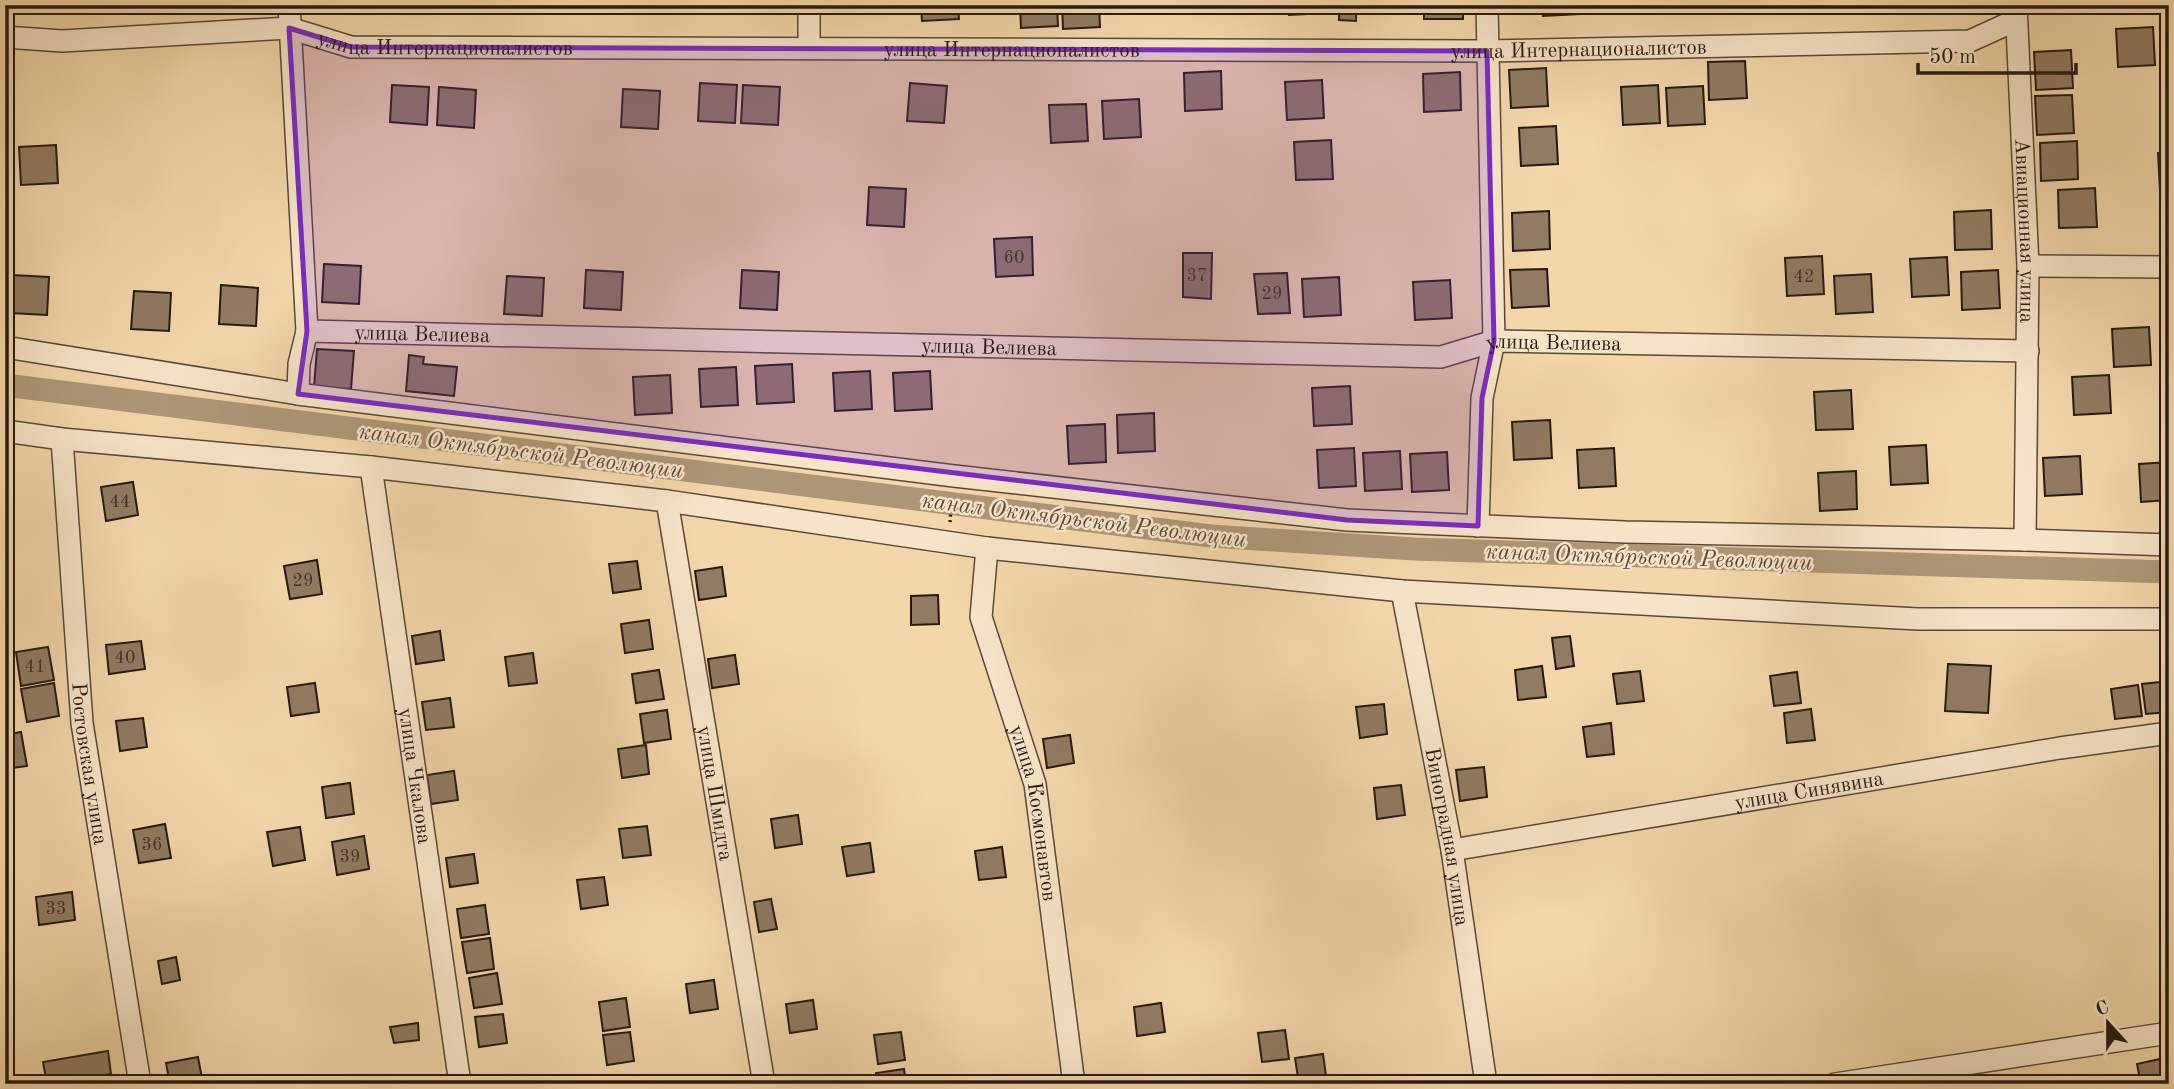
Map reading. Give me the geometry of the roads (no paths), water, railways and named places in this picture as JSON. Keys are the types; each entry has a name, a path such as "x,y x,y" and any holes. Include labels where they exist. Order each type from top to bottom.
{"street":[{"path":"289,5 307,331 299,364 298,394"},
{"path":"809,5 809,47"},
{"path":"1478,526 1482,398 1494,341 1488,5"},
{"name":"улица Интернационалистов","path":"5,37 62,41 289,28 351,47 1487,51 1970,41 2016,13"},
{"name":"Авиационная улица","path":"2016,13 2028,266 2025,540"},
{"path":"2028,266 2169,267"},
{"name":"улица Велиева","path":"307,331 1441,357 1494,341 2028,351"},
{"path":"5,347 298,394 954,476 1348,520 1625,532 2169,545"},
{"path":"5,431 62,439 371,467 667,501 987,548 1402,591 1918,619 2169,619"},
{"name":"Ростовская улица","path":"62,439 82,723 141,1084"},
{"name":"улица Чкалова","path":"371,467 460,1084"},
{"name":"улица Шмидта","path":"667,501 764,1084"},
{"name":"улица Космонавтов","path":"987,548 981,617 1035,784 1074,1084"},
{"name":"Виноградная улица","path":"1402,591 1452,849 1486,1084"},
{"name":"улица Синявина","path":"1452,849 2033,752 2169,733"},
{"path":"1835,1084 2169,1033"}],"waterway":[{"name":"канал Октябрьской Революции","path":"5,385 1211,536 1414,549 2169,572"}]}
